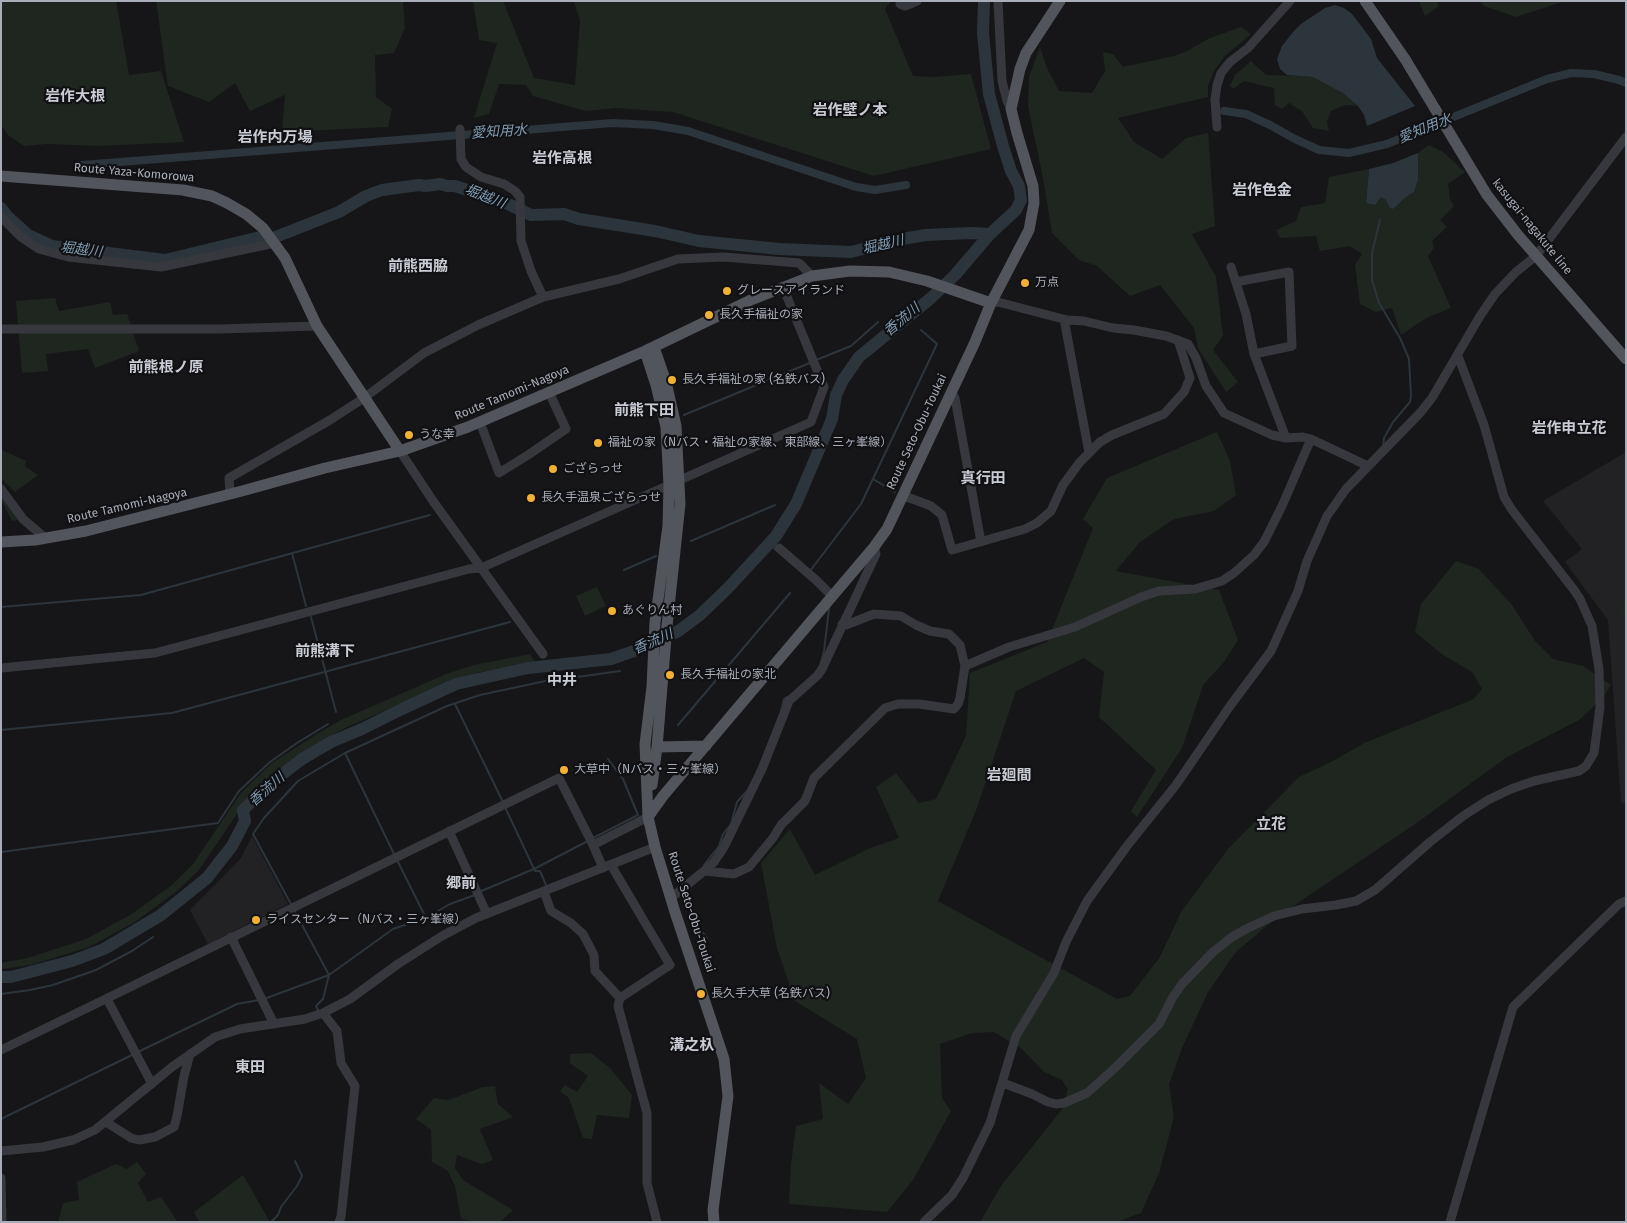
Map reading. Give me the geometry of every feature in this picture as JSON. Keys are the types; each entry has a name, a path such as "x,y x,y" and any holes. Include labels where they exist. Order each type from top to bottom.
{"main road":[{"name":"Route Seto-Obu-Toukai","path":"648,817 663,796 874,547 887,528 991,303 1029,230 1034,203 1033,186 1012,109 1020,69 1026,53 1060,1"},
{"name":"kasugai-nagakute line","path":"1365,1 1400,50 1487,195 1536,256 1626,359"},
{"name":"Route Yaza-Komorowa","path":"1,176 162,188 200,193 227,202 237,208 263,228 275,243 285,258 317,326 400,451"},
{"name":"Route Tamomi-Nagoya","path":"1,542 45,538 86,531 325,468 400,451 480,422 650,349 744,304 812,276 833,272 870,270 890,272 927,281 991,303"},
{"name":"Route Seto-Obu-Toukai","path":"648,817 657,746 680,504 674,482 666,427 656,386 650,349"},
{"name":"Route Seto-Obu-Toukai","path":"674,482 654,634 645,744 648,817 655,847 726,1066 728,1096 713,1210 714,1222"},
{"path":"657,746 706,746"}],"street":[{"path":"900,4 905,6 916,1"},
{"path":"998,1 1002,80 1007,101 1012,109"},
{"path":"1217,127 1216,85 1221,73 1230,62 1248,48 1290,1"},
{"path":"460,128 462,143 461,159 466,167 481,177 504,184 515,191 520,197 521,241 531,271 543,297"},
{"path":"924,1222 960,1185 990,1123 1016,1036 1054,973 1066,942 1087,901 1176,785 1230,706 1271,651 1298,591 1307,561 1327,516 1346,490 1432,398 1495,294 1516,272 1536,256 1626,137"},
{"path":"1,217 21,237 39,249 68,257 161,267 275,243"},
{"path":"230,494 229,478 364,398 424,353 543,297 619,279 678,259 697,257 800,263 812,276"},
{"path":"1231,267 1246,314 1254,354 1286,438"},
{"path":"1236,282 1289,272 1292,346 1254,354"},
{"path":"1,668 155,653 469,568 482,568 810,422 824,387 784,287"},
{"path":"991,303 998,302 1064,319 1134,330 1188,344 1196,358 1206,386 1224,413 1272,434 1286,438 1304,437 1311,439 1368,466"},
{"path":"1064,319 1089,454"},
{"path":"1,329 220,329 317,326"},
{"path":"902,496 930,506 942,515 952,550 1025,529 1037,523 1051,511 1063,485 1080,462 1100,442 1112,435 1164,414 1174,405 1184,392 1190,378 1178,340"},
{"path":"1003,1083 1056,1104 1064,1103 1087,1093 1116,1068 1159,1024 1182,984 1213,952 1232,937 1274,916 1302,909 1336,905 1356,900 1375,890 1430,842 1463,816 1488,800 1534,781 1578,770 1586,766 1594,752 1600,707 1599,669 1592,626 1574,590 1504,497 1484,425 1458,356"},
{"path":"480,422 498,473 566,429 549,392"},
{"path":"951,392 955,398 981,542"},
{"path":"965,666 1009,647 1075,627 1158,591 1195,589 1222,581 1254,556 1264,542 1311,439"},
{"path":"400,451 433,501 543,654"},
{"path":"1,488 23,519 45,538"},
{"path":"671,898 714,862 724,847 762,769 789,701 818,675 833,646 876,554 874,547"},
{"path":"779,548 832,596"},
{"path":"704,871 734,874 749,867 773,838 781,825 805,801 814,778 885,708 898,704 919,704 954,709 960,698 965,666 960,645 949,634 930,631 916,626 901,616 874,614 846,625 842,624"},
{"path":"1,1050 559,778 593,846 670,965 620,998 618,1006 647,1113 647,1183 657,1222"},
{"path":"593,846 648,817"},
{"path":"449,831 487,914"},
{"path":"1,1151 44,1147 73,1140 95,1130 190,1054 215,1037 240,1029 305,1019 323,1013 350,999 398,964 442,936 476,918 655,847"},
{"path":"544,892 551,911 583,934 594,955 595,971 620,998"},
{"path":"1450,1222 1513,1007 1619,904 1626,902"},
{"path":"231,937 274,1024"},
{"path":"107,999 152,1084"},
{"path":"323,1013 337,1031 342,1063 355,1086 339,1222"},
{"path":"106,1122 131,1138 140,1140 156,1137 174,1127 190,1054"},
{"path":"1,1178 2,1222"}],"shaded area":[{"path":"1,1 116,1 129,75 161,71 184,142 99,146 46,144 24,146 8,135 1,125"},
{"path":"156,1 407,1 403,3 405,28 394,53 375,55 376,97 392,109 388,127 282,132 285,95 250,111 235,83 209,102 168,86"},
{"path":"473,1 503,1 534,78 575,85 580,21 574,1 891,1 885,9 913,76 933,77 971,74 991,149 874,176 673,112 616,108 586,111 533,96 526,85 499,84 489,114 474,118 497,43 479,40"},
{"path":"1419,1 1436,1 1439,6 1425,16"},
{"path":"1480,1 1565,1 1516,17 1484,6"},
{"path":"1335,5 1344,8 1352,14 1371,39 1377,58 1415,106 1367,126 1364,115 1358,106 1343,93 1313,77 1287,75 1280,69 1277,59 1282,46 1293,32 1301,24 1325,8"},
{"path":"1241,27 1251,34 1225,56 1214,71 1208,86 1208,97 1118,118 1134,142 1162,159 1186,138 1208,133 1215,226 1192,234 1216,277 1223,336 1213,350 1238,382 1226,392 1198,348 1194,328 1160,285 1130,296 1097,266 1079,260 1052,233 1028,106 1029,77 1040,47 1047,68 1059,91 1092,93 1105,71 1103,52 1113,54 1123,67 1174,56 1210,38"},
{"path":"1251,61 1266,75 1313,77 1325,81 1358,106 1345,105 1331,111 1327,122 1329,131 1313,128 1302,111 1289,103 1282,109 1275,105 1274,88 1244,81 1233,89 1230,86 1235,75"},
{"path":"1429,145 1443,152 1465,172 1448,184 1450,199 1454,206 1440,220 1447,227 1432,241 1434,248 1428,256 1451,308 1426,318 1401,335 1392,308 1376,312 1360,304 1355,265 1362,254 1350,246 1320,251 1316,236 1280,238 1276,230 1296,221 1301,207 1325,203 1329,177 1369,169 1366,203 1381,197 1393,209 1414,192 1418,180 1418,153"},
{"path":"1418,153 1418,180 1414,192 1393,209 1381,197 1375,205 1366,203 1369,169 1393,163"},
{"path":"55,298 59,311 110,302 113,315 127,314 139,351 95,368 88,349 46,354 48,371 22,373 16,301"},
{"path":"1217,432 1230,461 1236,495 1214,511 1174,519 1140,542 1116,571 1219,590 1238,640 1224,662 1203,685 1182,748 1137,817 1131,811 1156,770 1099,717 1104,672 1084,658 1016,691 977,808 938,901 1117,999 1130,996 1160,957 1181,912 1228,849 1299,777 1333,761 1364,743 1474,699 1482,689 1472,672 1443,655 1415,632 1421,604 1456,561 1479,569 1512,605 1535,641 1553,659 1583,666 1611,685 1603,698 1579,720 1507,757 1418,822 1277,917 1236,952 1208,992 1182,1048 1169,1085 1174,1117 1159,1173 1141,1213 1117,1222 980,1222 1001,1186 1062,1109 1068,1089 1062,1080 1044,1072 1022,1049 994,1032 972,1033 940,1044 942,1098 951,1111 913,1180 887,1212 789,1204 791,1164 796,1126 823,1119 819,1083 848,1104 866,1078 857,1039 795,1001 777,948 761,863 790,829 815,875 868,849 899,838 876,787 896,773 919,803 936,799 966,736 970,673 1047,642 1093,528 1083,519 1107,478"},
{"path":"2,450 26,461 25,466 38,475 15,492 1,478"},
{"path":"1626,452 1626,802 1621,803 1608,620 1565,562 1582,549 1543,501"},
{"path":"1,494 23,519 12,521 1,500"},
{"path":"597,587 606,606 585,616 576,596"},
{"path":"1626,598 1626,620 1616,607"},
{"path":"530,654 535,662 477,673 448,683 345,728 303,752 277,770 247,799 199,870 177,891 135,922 89,947 31,965 1,969 1,963 28,958 86,939 130,915 172,885 193,864 241,793 272,763 320,732 341,720 446,674 474,665"},
{"path":"252,836 288,904 208,944 190,910 241,858"},
{"path":"591,1053 610,1068 632,1095 629,1118 597,1115 592,1139 583,1138 569,1098 560,1091 565,1085 577,1092 588,1076 570,1063 570,1054"},
{"path":"495,1086 498,1104 513,1117 480,1129 493,1160 482,1164 457,1155 455,1168 463,1180 513,1210 500,1222 475,1222 461,1219 455,1186 448,1171 432,1162 431,1130 416,1119 434,1098 448,1100 483,1087"},
{"path":"137,1162 146,1174 138,1183 148,1202 161,1197 178,1222 58,1222 63,1203 79,1200 77,1182 116,1164 127,1169"},
{"path":"243,1175 270,1222 199,1222 194,1212"}],"waterway":[{"name":"香流川","path":"1,977 11,977 72,961 104,949 161,915 207,878 232,846 245,821 243,810 276,779 302,759 331,742 456,684 528,668 611,659 637,650 657,639 677,632 700,615 728,588 776,536 796,504 832,419 836,395 843,380 859,357 931,298 955,275 990,234 1016,210 1021,200 1019,186 1011,171 989,94 983,33 984,1"},
{"name":"愛知用水","path":"1224,111 1246,114 1319,150 1349,153 1387,144 1547,79 1571,73 1594,74 1626,83"},
{"name":"愛知用水","path":"82,165 613,123 653,125 688,131 856,187 875,190 906,185"},
{"name":"堀越川","path":"1,208 28,235 52,246 165,260 260,237 273,238 339,212 366,196 382,190 440,184 455,186 506,203 531,215 564,214 579,219 655,231 699,241 779,249 851,252 926,235 990,234"},
{"path":"1380,220 1372,253 1372,280 1379,303 1400,338 1409,359 1411,396 1410,402 1393,422 1384,438 1383,447"},
{"path":"816,360 851,346 878,322"},
{"path":"810,571 861,504 937,344 921,330"},
{"path":"684,415 812,362"},
{"path":"873,479 895,492"},
{"path":"691,541 775,505"},
{"path":"1,607 141,595 430,515"},
{"path":"769,544 777,551"},
{"path":"292,553 306,606"},
{"path":"624,570 656,556"},
{"path":"678,725 790,593"},
{"path":"821,662 829,609"},
{"path":"311,617 336,712"},
{"path":"1,730 172,713 510,622"},
{"path":"570,678 620,671"},
{"path":"292,906 253,834 264,818 298,781 345,753 447,706 480,695 555,679"},
{"path":"781,711 784,699 787,697"},
{"path":"455,704 503,802"},
{"path":"1,852 218,823 239,791 270,762 328,724"},
{"path":"345,753 395,856"},
{"path":"595,837 638,815 623,779 608,759"},
{"path":"704,865 719,846 723,834 731,824 737,802 747,791"},
{"path":"505,807 535,871 540,871 546,885"},
{"path":"479,892 534,869 586,842"},
{"path":"397,860 426,918"},
{"path":"682,892 686,897 697,925 707,938"},
{"path":"264,999 329,975 393,929 426,918 450,904 475,895"},
{"path":"294,910 329,975 323,999 316,1006 318,1010"},
{"path":"1,994 53,985 96,970 132,951 153,937"},
{"path":"138,1052 237,1004 259,1000"},
{"path":"1,1119 134,1054"},
{"path":"271,1222 278,1215 281,1207 302,1176 295,1161"}],"place":[{"name":"万点","path":"1025,283"},
{"name":"グレースアイランド","path":"727,291"},
{"name":"長久手福祉の家","path":"709,315"},
{"name":"長久手福祉の家 (名鉄バス)","path":"672,380"},
{"name":"うな幸","path":"409,435"},
{"name":"福祉の家（Nバス・福祉の家線、東部線、三ヶ峯線）","path":"598,443"},
{"name":"ござらっせ","path":"553,469"},
{"name":"長久手温泉ござらっせ","path":"531,498"},
{"name":"あぐりん村","path":"612,611"},
{"name":"長久手福祉の家北","path":"670,675"},
{"name":"大草中（Nバス・三ヶ峯線）","path":"564,770"},
{"name":"ライスセンター（Nバス・三ヶ峯線）","path":"256,920"},
{"name":"長久手大草 (名鉄バス)","path":"701,994"}],"district":[{"name":"岩作大根","path":"75,97"},
{"name":"岩作壁ノ本","path":"850,111"},
{"name":"岩作内万場","path":"275,138"},
{"name":"岩作高根","path":"562,159"},
{"name":"岩作色金","path":"1262,191"},
{"name":"前熊西脇","path":"418,267"},
{"name":"前熊根ノ原","path":"166,368"},
{"name":"前熊下田","path":"644,411"},
{"name":"岩作申立花","path":"1569,429"},
{"name":"真行田","path":"983,479"},
{"name":"前熊溝下","path":"325,652"},
{"name":"中井","path":"562,681"},
{"name":"岩廻間","path":"1009,776"},
{"name":"立花","path":"1271,825"},
{"name":"郷前","path":"461,884"},
{"name":"溝之杁","path":"692,1046"},
{"name":"東田","path":"250,1068"}]}
